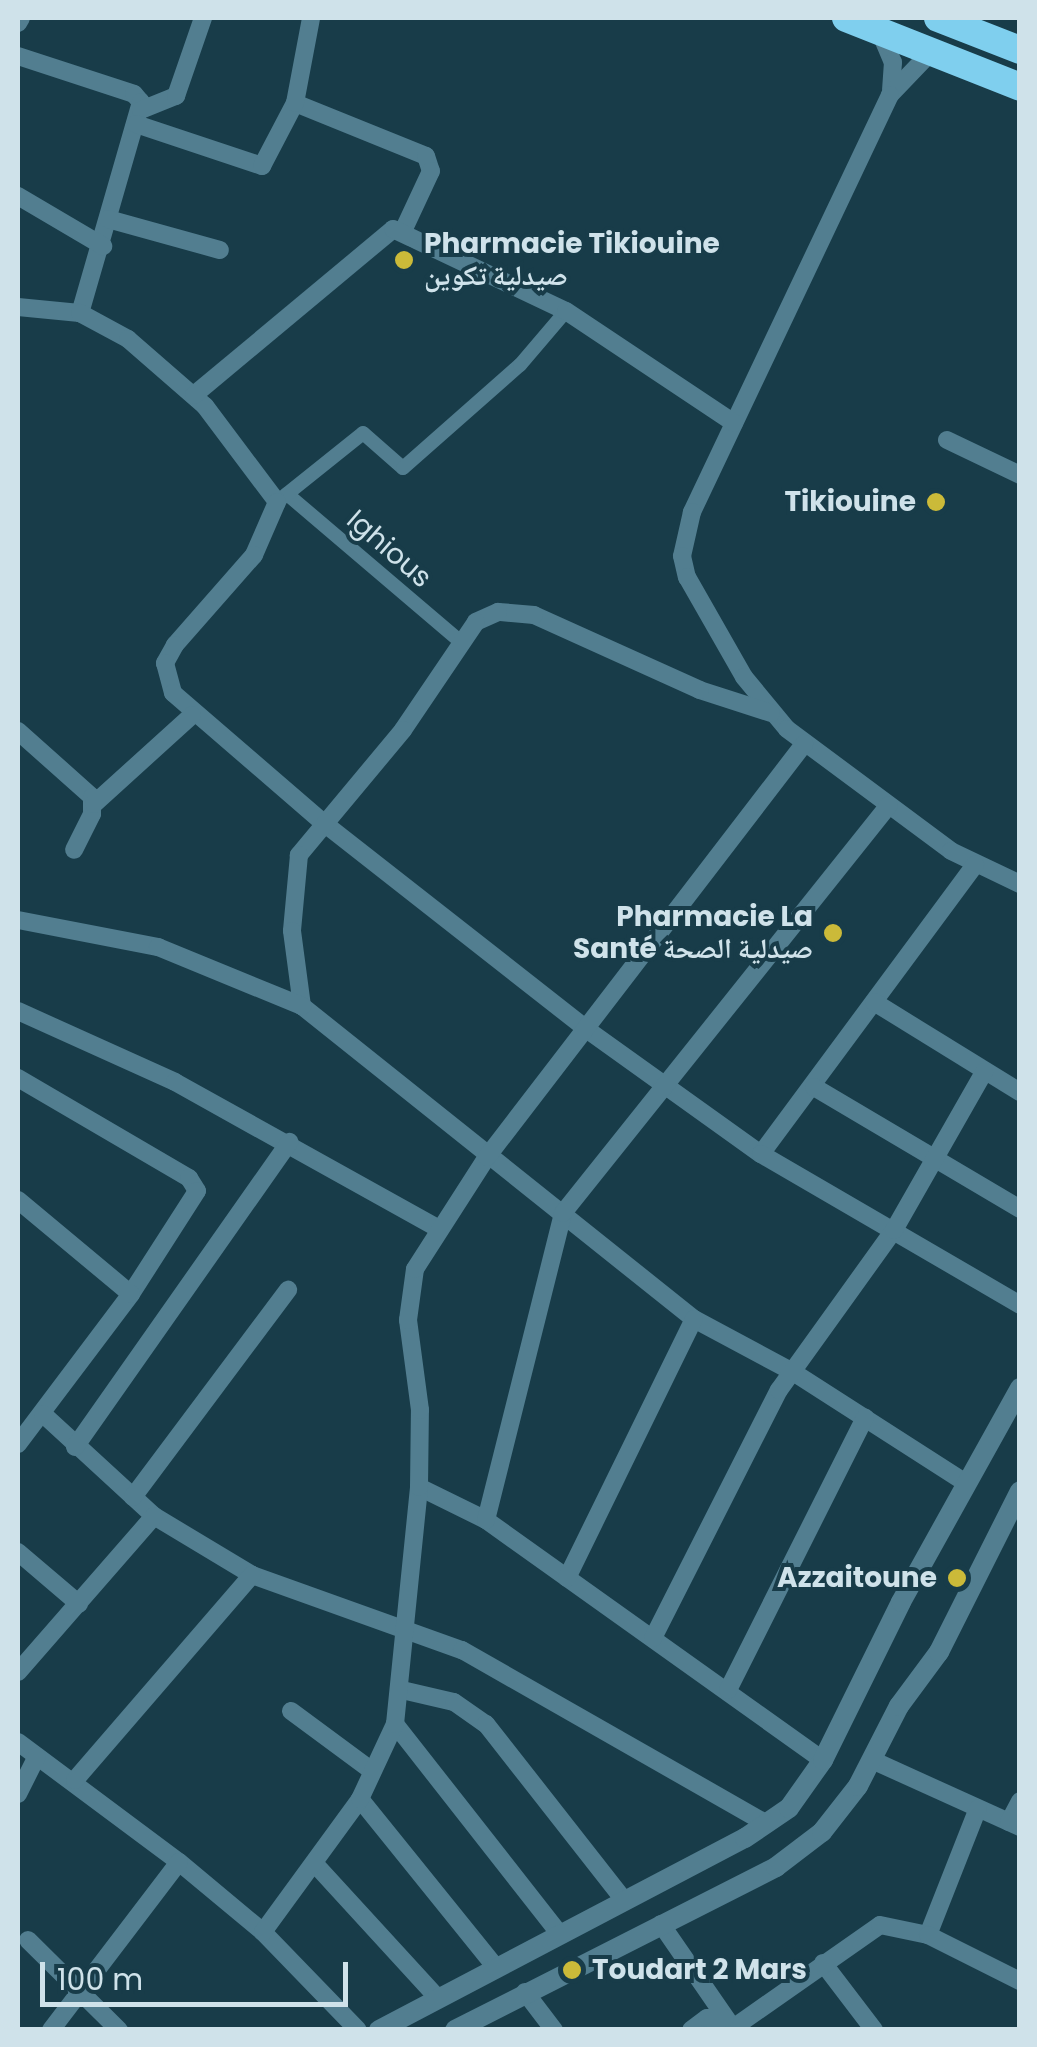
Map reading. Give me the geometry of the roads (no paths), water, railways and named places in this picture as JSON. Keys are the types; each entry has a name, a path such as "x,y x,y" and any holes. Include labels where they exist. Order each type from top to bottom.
{"highway":[{"path":"846,18 1020,87"},
{"path":"938,18 1020,50"}],"street":[{"path":"138,117 176,96 203,18"},
{"path":"138,117 262,166 295,103 311,18"},
{"path":"880,32 893,62 890,95"},
{"path":"932,51 890,95 692,512 682,556 715,628 771,713 804,744 974,866 1020,884"},
{"path":"18,56 134,94 138,117 80,312"},
{"path":"295,103 426,156 431,171 403,231"},
{"path":"18,196 102,246"},
{"path":"108,219 220,250"},
{"path":"194,395 385,231 403,231 566,311 734,424"},
{"path":"18,307 80,312 128,340 194,395 282,498"},
{"path":"566,311 520,365 403,468 362,433 282,498 254,555 165,664 164,680 192,715 589,1031 761,1154 1020,1305"},
{"path":"947,440 1020,476"},
{"name":"Ighious","path":"282,498 460,640"},
{"path":"302,1006 294,959 294,872 308,840 326,824 403,730 460,640 476,622 515,610 771,713"},
{"path":"74,850 94,804 192,715"},
{"path":"18,731 94,804"},
{"path":"263,1932 360,1800 395,1724 408,1633 419,1486 408,1294 436,1228 804,744"},
{"path":"486,1520 563,1213 670,1087 889,805"},
{"path":"761,1154 974,866"},
{"path":"18,920 158,946 302,1006 694,1318 793,1372 966,1483"},
{"path":"874,1002 1020,1092"},
{"path":"18,1011 289,1142 436,1228"},
{"path":"653,1638 793,1372 894,1230 984,1072"},
{"path":"18,1078 195,1184 184,1220 18,1444"},
{"path":"814,1087 1020,1210"},
{"path":"75,1447 289,1142"},
{"path":"18,1200 131,1294"},
{"path":"133,1497 288,1290"},
{"path":"567,1578 694,1318"},
{"path":"379,2030 435,1995 767,1824 788,1808 823,1760 966,1483 1020,1388"},
{"path":"43,1414 154,1516 252,1576 505,1671 767,1824"},
{"path":"728,1690 865,1418"},
{"path":"419,1486 486,1520 823,1760"},
{"path":"454,2030 800,1851 842,1810 899,1706 944,1643 1020,1491"},
{"path":"18,1672 154,1516"},
{"path":"18,1552 79,1604"},
{"path":"75,1780 252,1576"},
{"path":"402,1690 454,1702 486,1724 624,1899"},
{"path":"292,1711 372,1771"},
{"path":"395,1724 558,1932"},
{"path":"18,1742 75,1780 263,1932 358,2030"},
{"path":"18,1794 37,1756"},
{"path":"872,1760 1014,1824 1020,1801"},
{"path":"360,1800 494,1965"},
{"path":"928,1935 978,1808"},
{"path":"51,2030 79,1988 179,1862"},
{"path":"314,1864 435,1995"},
{"path":"662,1924 730,2025"},
{"path":"730,2025 880,1924 928,1935 1020,1981"},
{"path":"28,1940 119,2030"},
{"path":"823,1963 874,2030"},
{"path":"525,1992 554,2030"},
{"path":"691,2030 707,2018 730,2025"}],"place":[{"name":"Pharmacie Tikiouine صيدلية تكوين","path":"404,260"},
{"name":"Tikiouine","path":"936,502"},
{"name":"Pharmacie La Santé صيدلية الصحة","path":"833,933"},
{"name":"Azzaitoune","path":"957,1578"},
{"name":"Toudart 2 Mars","path":"572,1970"}]}
